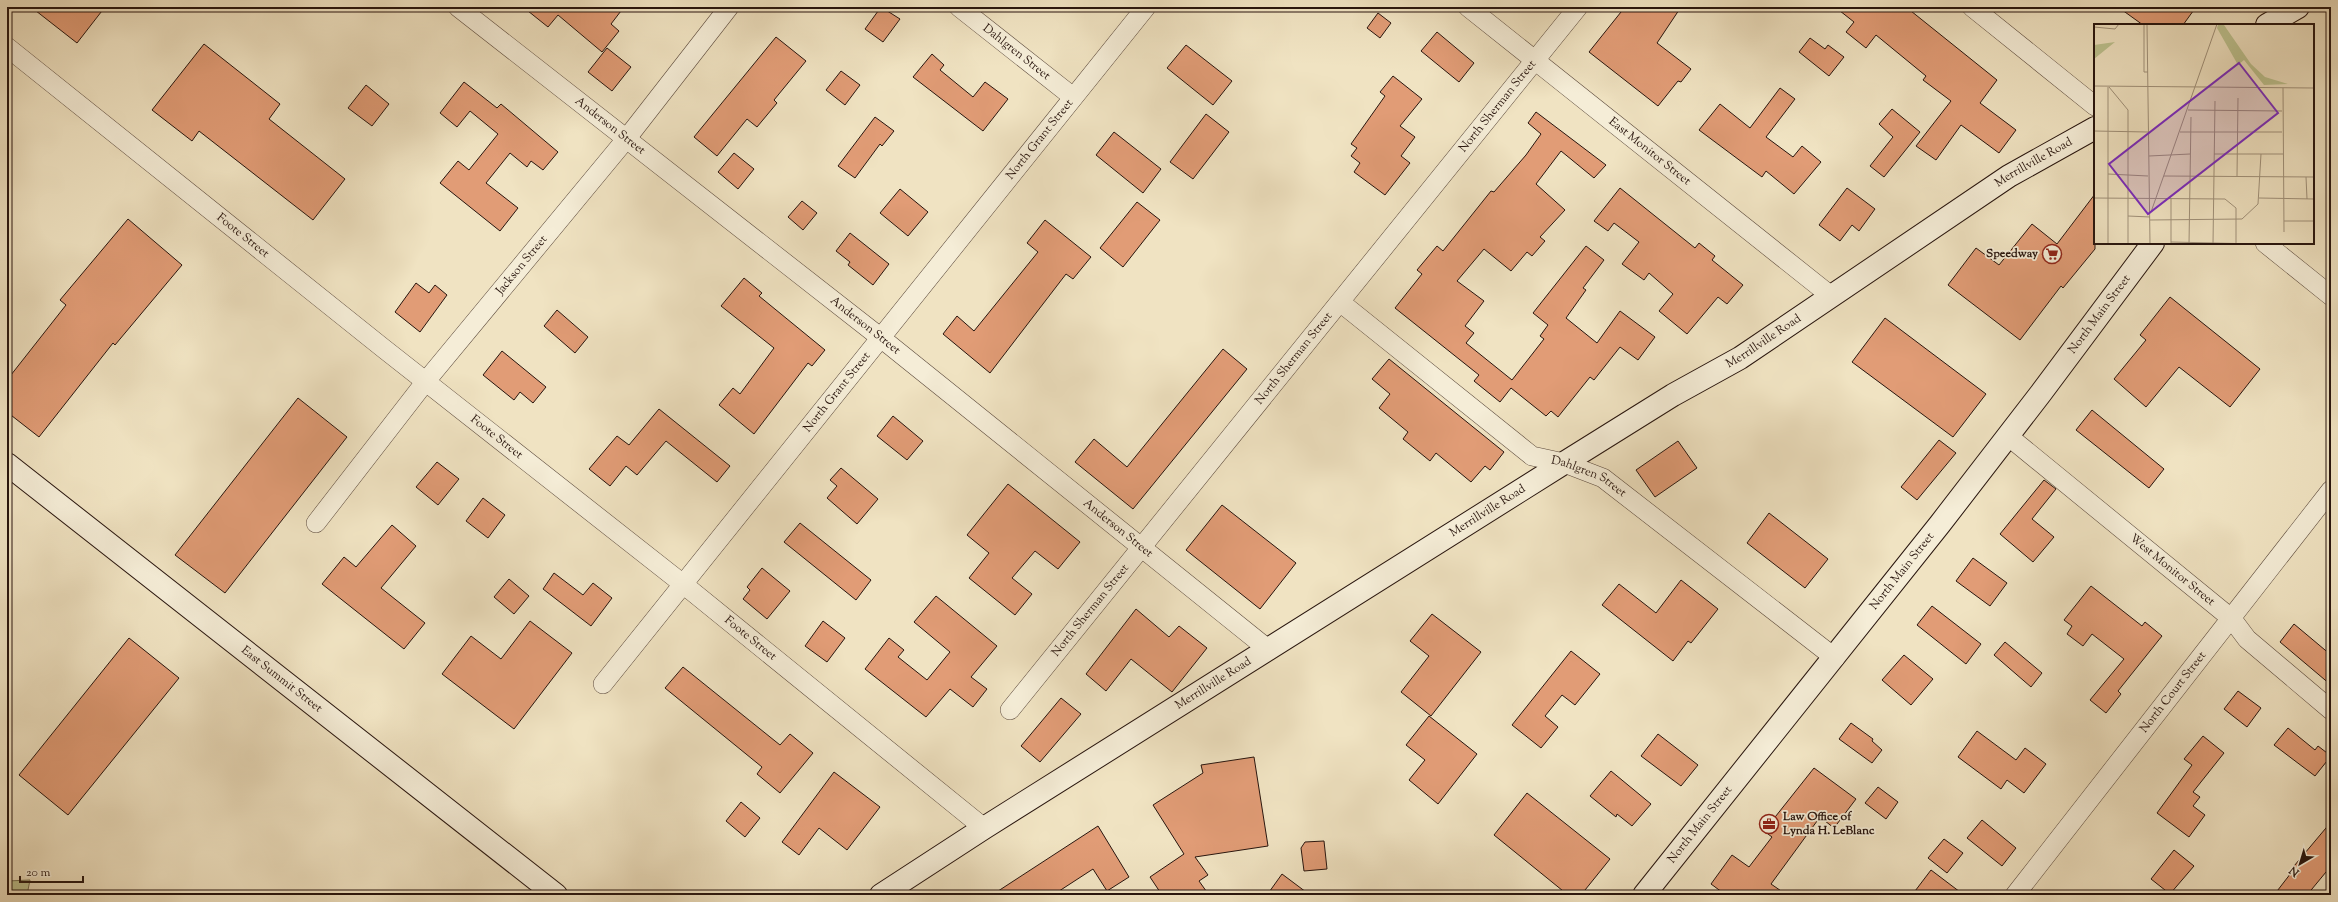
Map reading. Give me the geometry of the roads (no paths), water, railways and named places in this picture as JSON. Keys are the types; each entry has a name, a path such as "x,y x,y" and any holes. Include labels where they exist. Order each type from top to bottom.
{"street":[{"name":"Anderson Street","path":"458,7 881,338 1269,650"},
{"name":"Jackson Street","path":"316,523 426,381 627,138 730,7"},
{"name":"Dahlgren Street","path":"958,7 1073,97"},
{"name":"North Grant Street","path":"603,684 1146,7"},
{"name":"East Monitor Street","path":"1468,7 1831,296"},
{"name":"North Sherman Street","path":"1010,710 1578,7"},
{"path":"1972,7 2094,105"},
{"path":"2269,24 2298,7"},
{"path":"2292,24 2301,7"},
{"name":"Foote Street","path":"7,48 683,584 984,828"},
{"name":"Merrillville Road","path":"882,895 984,828 1564,463 1673,395 1740,358 2009,176 2094,129"},
{"name":"North Main Street","path":"1644,895 1754,755 1835,658 2008,436 2152,244"},
{"path":"2266,244 2331,296"},
{"name":"Dahlgren Street","path":"1340,302 1532,456 1564,463 1604,478 1835,658"},
{"name":"West Monitor Street","path":"2008,436 2232,619 2247,639 2331,710"},
{"name":"East Summit Street","path":"7,464 556,895"},
{"name":"North Court Street","path":"2015,895 2232,619 2331,490"}],"place":[{"name":"Speedway","path":"2052,254"},
{"name":"Law Office of Lynda H. LeBlanc","path":"1769,824"}]}
